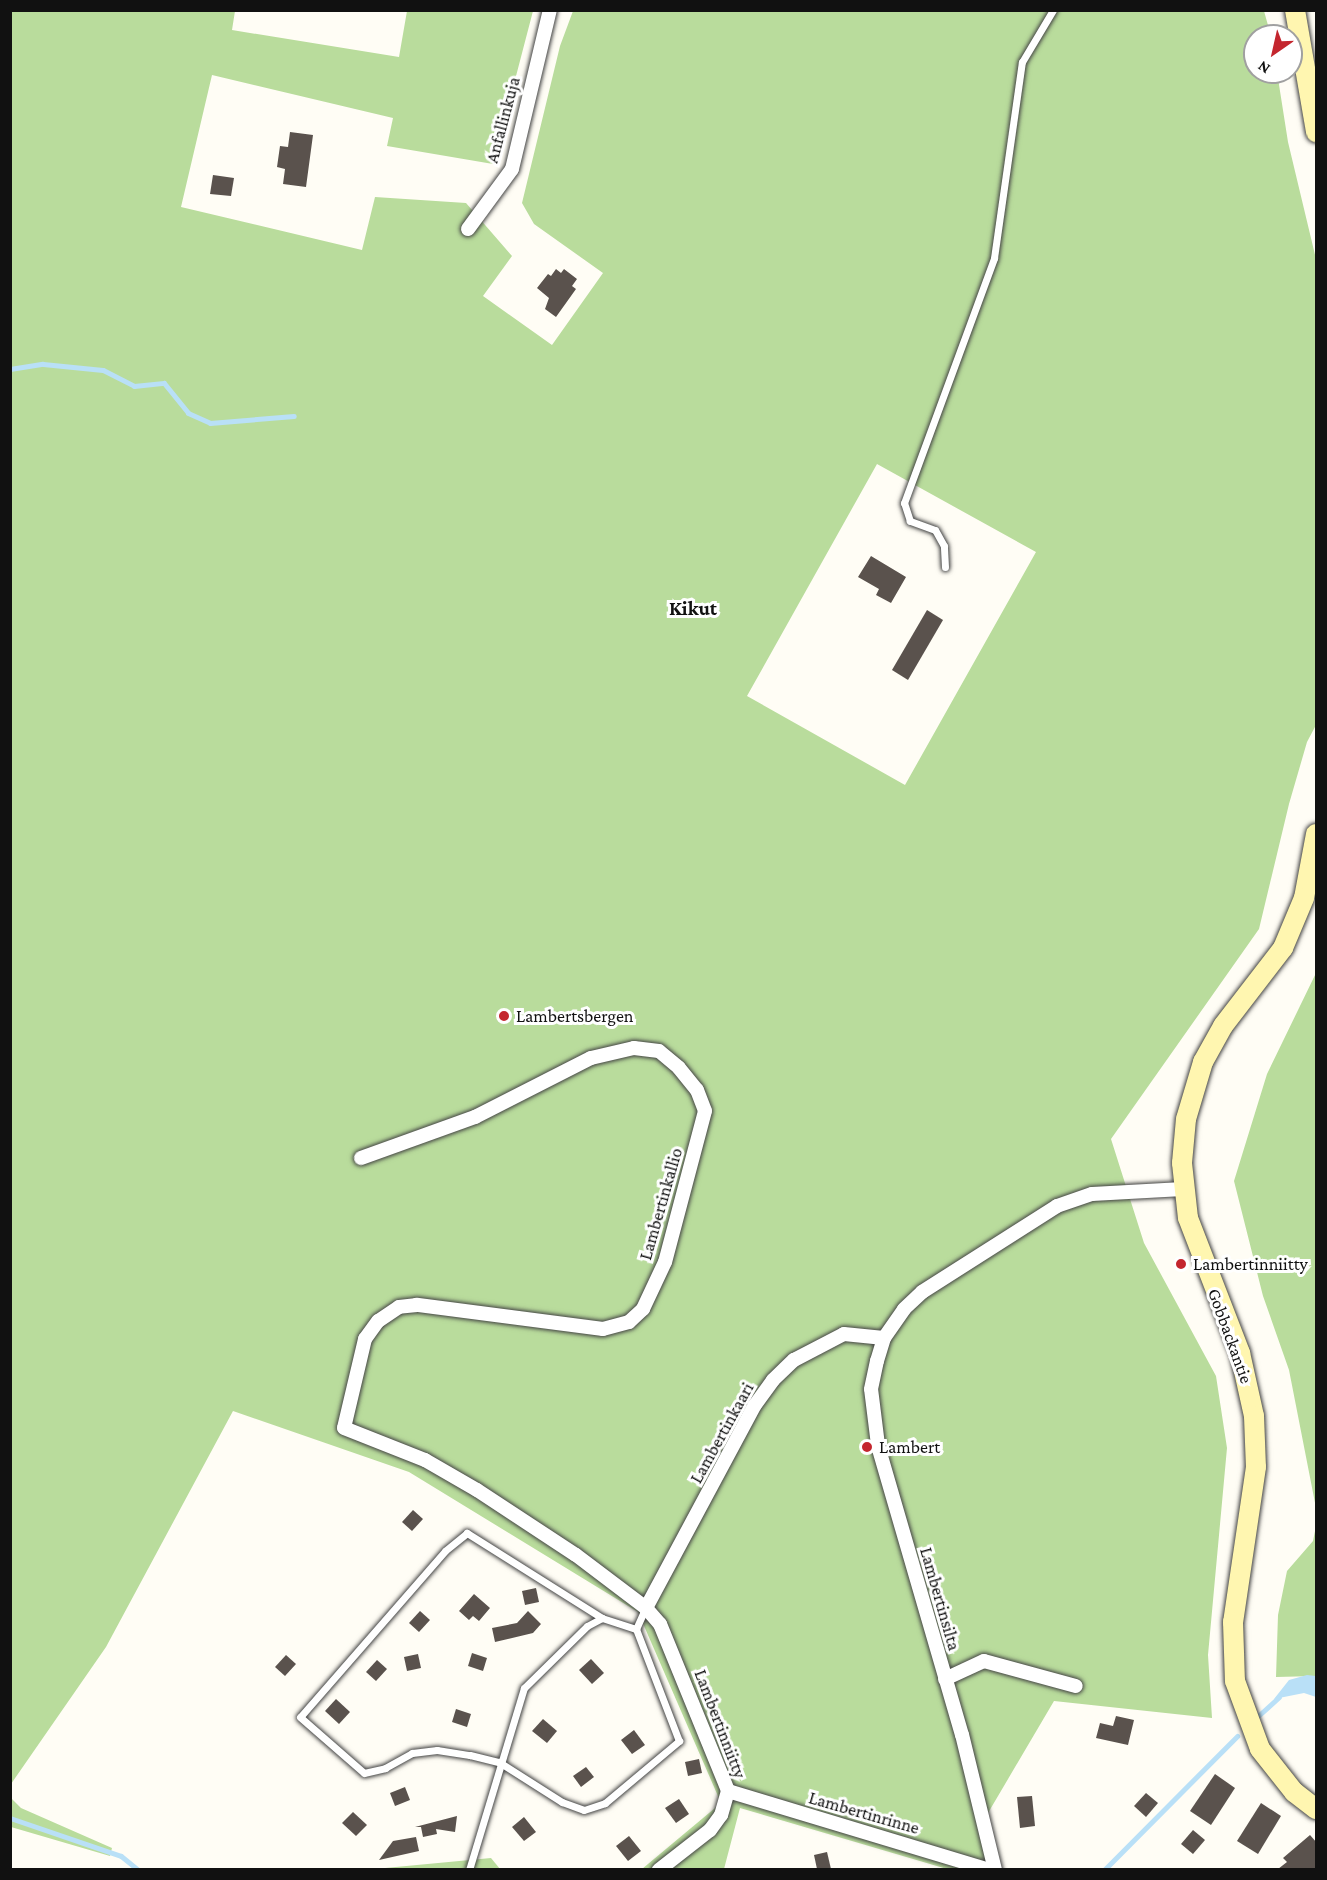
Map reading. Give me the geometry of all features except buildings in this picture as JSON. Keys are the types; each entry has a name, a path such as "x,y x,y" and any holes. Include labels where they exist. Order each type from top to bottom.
{"street":[{"name":"Anfallinkuja","path":"468,229 512,169 550,10"},
{"path":"1295,10 1317,132"},
{"name":"Gobbackantie","path":"1317,834 1313,868 1296,920 1283,948 1223,1026 1199,1071 1183,1139 1183,1189 1197,1246 1240,1353 1254,1416 1256,1467 1233,1622 1235,1681 1260,1749 1294,1792 1317,1809"},
{"name":"Lambertinkallio","path":"361,1158 475,1117 591,1058 634,1048 659,1052 680,1068 697,1090 705,1111 665,1262 644,1309 629,1322 603,1329 426,1306 399,1307 378,1321 365,1339 344,1428 425,1460 576,1555 647,1611"},
{"path":"884,1338 904,1309 922,1293 1057,1206 1092,1194 1183,1189"},
{"name":"Lambertinkaari","path":"647,1611 755,1405 773,1380 802,1355 844,1334 884,1338"},
{"name":"Lambertinsilta","path":"884,1338 871,1389 878,1445 945,1679 995,1869"},
{"name":"Lambertinniitty","path":"647,1611 660,1624 728,1791 721,1815 710,1830 659,1869"},
{"path":"945,1679 984,1661 1076,1686"},
{"name":"Lambertinrinne","path":"728,1791 990,1869"}],"lane":[{"path":"945,567 944,546 935,530 910,521 904,503 994,258 1022,62 1053,10"},
{"path":"636,1629 602,1618 467,1533 445,1551 300,1717 364,1773 386,1768 412,1753 436,1750 499,1762 562,1802 584,1810 605,1803 679,1741 674,1720 636,1629 643,1614 647,1611"},
{"path":"469,1869 499,1762 524,1688 587,1626 602,1618"}],"green space":[{"path":"11,11 235,11 232,30 399,57 407,11 533,11 493,164 387,146 393,118 212,75 181,207 362,250 375,197 466,203 512,256 483,296 552,345 603,273 534,224 522,203 560,46 573,11 1264,11 1268,24 1243,24 1243,84 1279,84 1288,142 1316,259 1316,725 1307,742 1289,804 1259,929 1111,1139 1144,1243 1216,1376 1227,1448 1208,1655 1212,1718 1054,1701 988,1813 989,1869 947,1869 740,1808 724,1869 642,1869 721,1803 638,1612 409,1472 233,1411 106,1647 11,1784","holes":["877,464 1036,552 905,785 747,696"]},
{"path":"1316,973 1316,1508 1289,1370 1263,1296 1234,1181 1267,1074"},
{"path":"1316,1526 1316,1676 1276,1677 1278,1615 1287,1571 1313,1541"},
{"path":"11,1798 21,1808 112,1848 110,1856 11,1827"},
{"path":"491,1858 500,1869 364,1870"}],"water":[{"path":"1307,1675 1316,1676 1316,1697 1304,1693 1274,1699 1289,1680"}],"waterway":[{"path":"10,369 43,364 103,370 134,386 164,383 188,413 210,423 294,416"},
{"path":"1258,1716 1279,1697"},
{"path":"1104,1870 1237,1736"},
{"path":"10,1818 121,1856 138,1870"}],"place":[{"name":"Lambertsbergen","path":"504,1016"},
{"name":"Lambertinniitty","path":"1181,1264"},
{"name":"Lambert","path":"867,1447"}],"district":[{"name":"Kikut","path":"693,608"}]}
